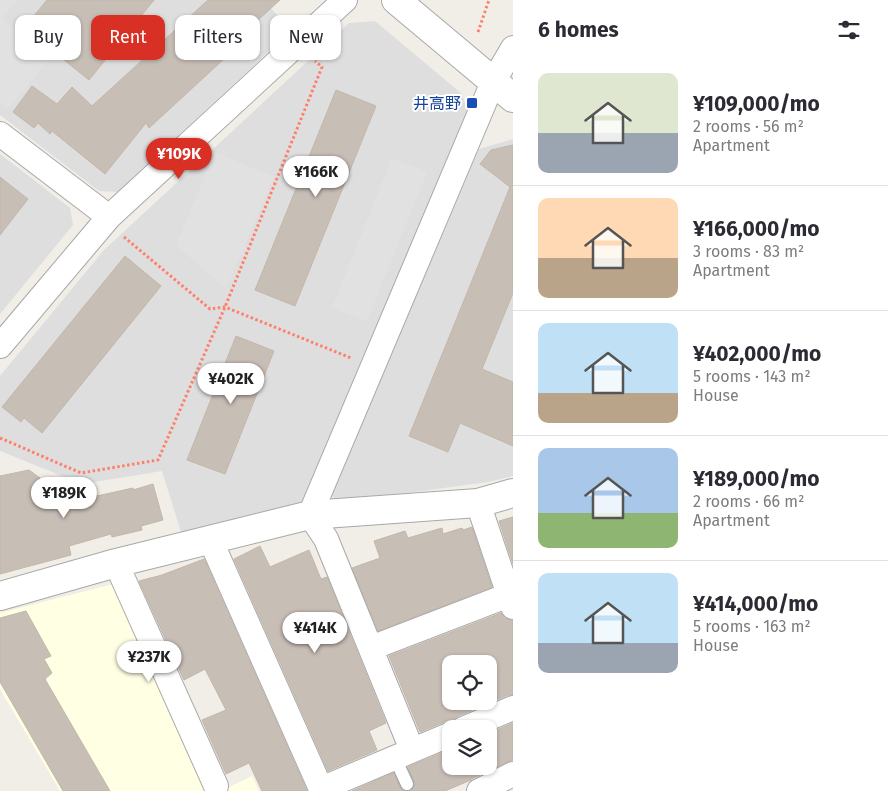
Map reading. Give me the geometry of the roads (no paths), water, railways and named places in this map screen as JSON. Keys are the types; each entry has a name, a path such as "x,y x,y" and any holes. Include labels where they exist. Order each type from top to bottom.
{"street":[{"path":"0,346 115,225 344,0"},
{"path":"396,0 503,90"},
{"path":"310,515 503,90 513,48"},
{"path":"0,134 115,225"},
{"path":"0,596 116,563 310,515 478,502 513,493"},
{"path":"370,648 511,601 478,502"},
{"path":"310,515 326,539 370,648 404,754"},
{"path":"210,540 321,789 442,738"},
{"path":"116,563 216,786"},
{"path":"484,720 513,708"}],"lane":[{"path":"404,754 408,784"}],"place":[{"name":"井高野","path":"472,103"}]}
